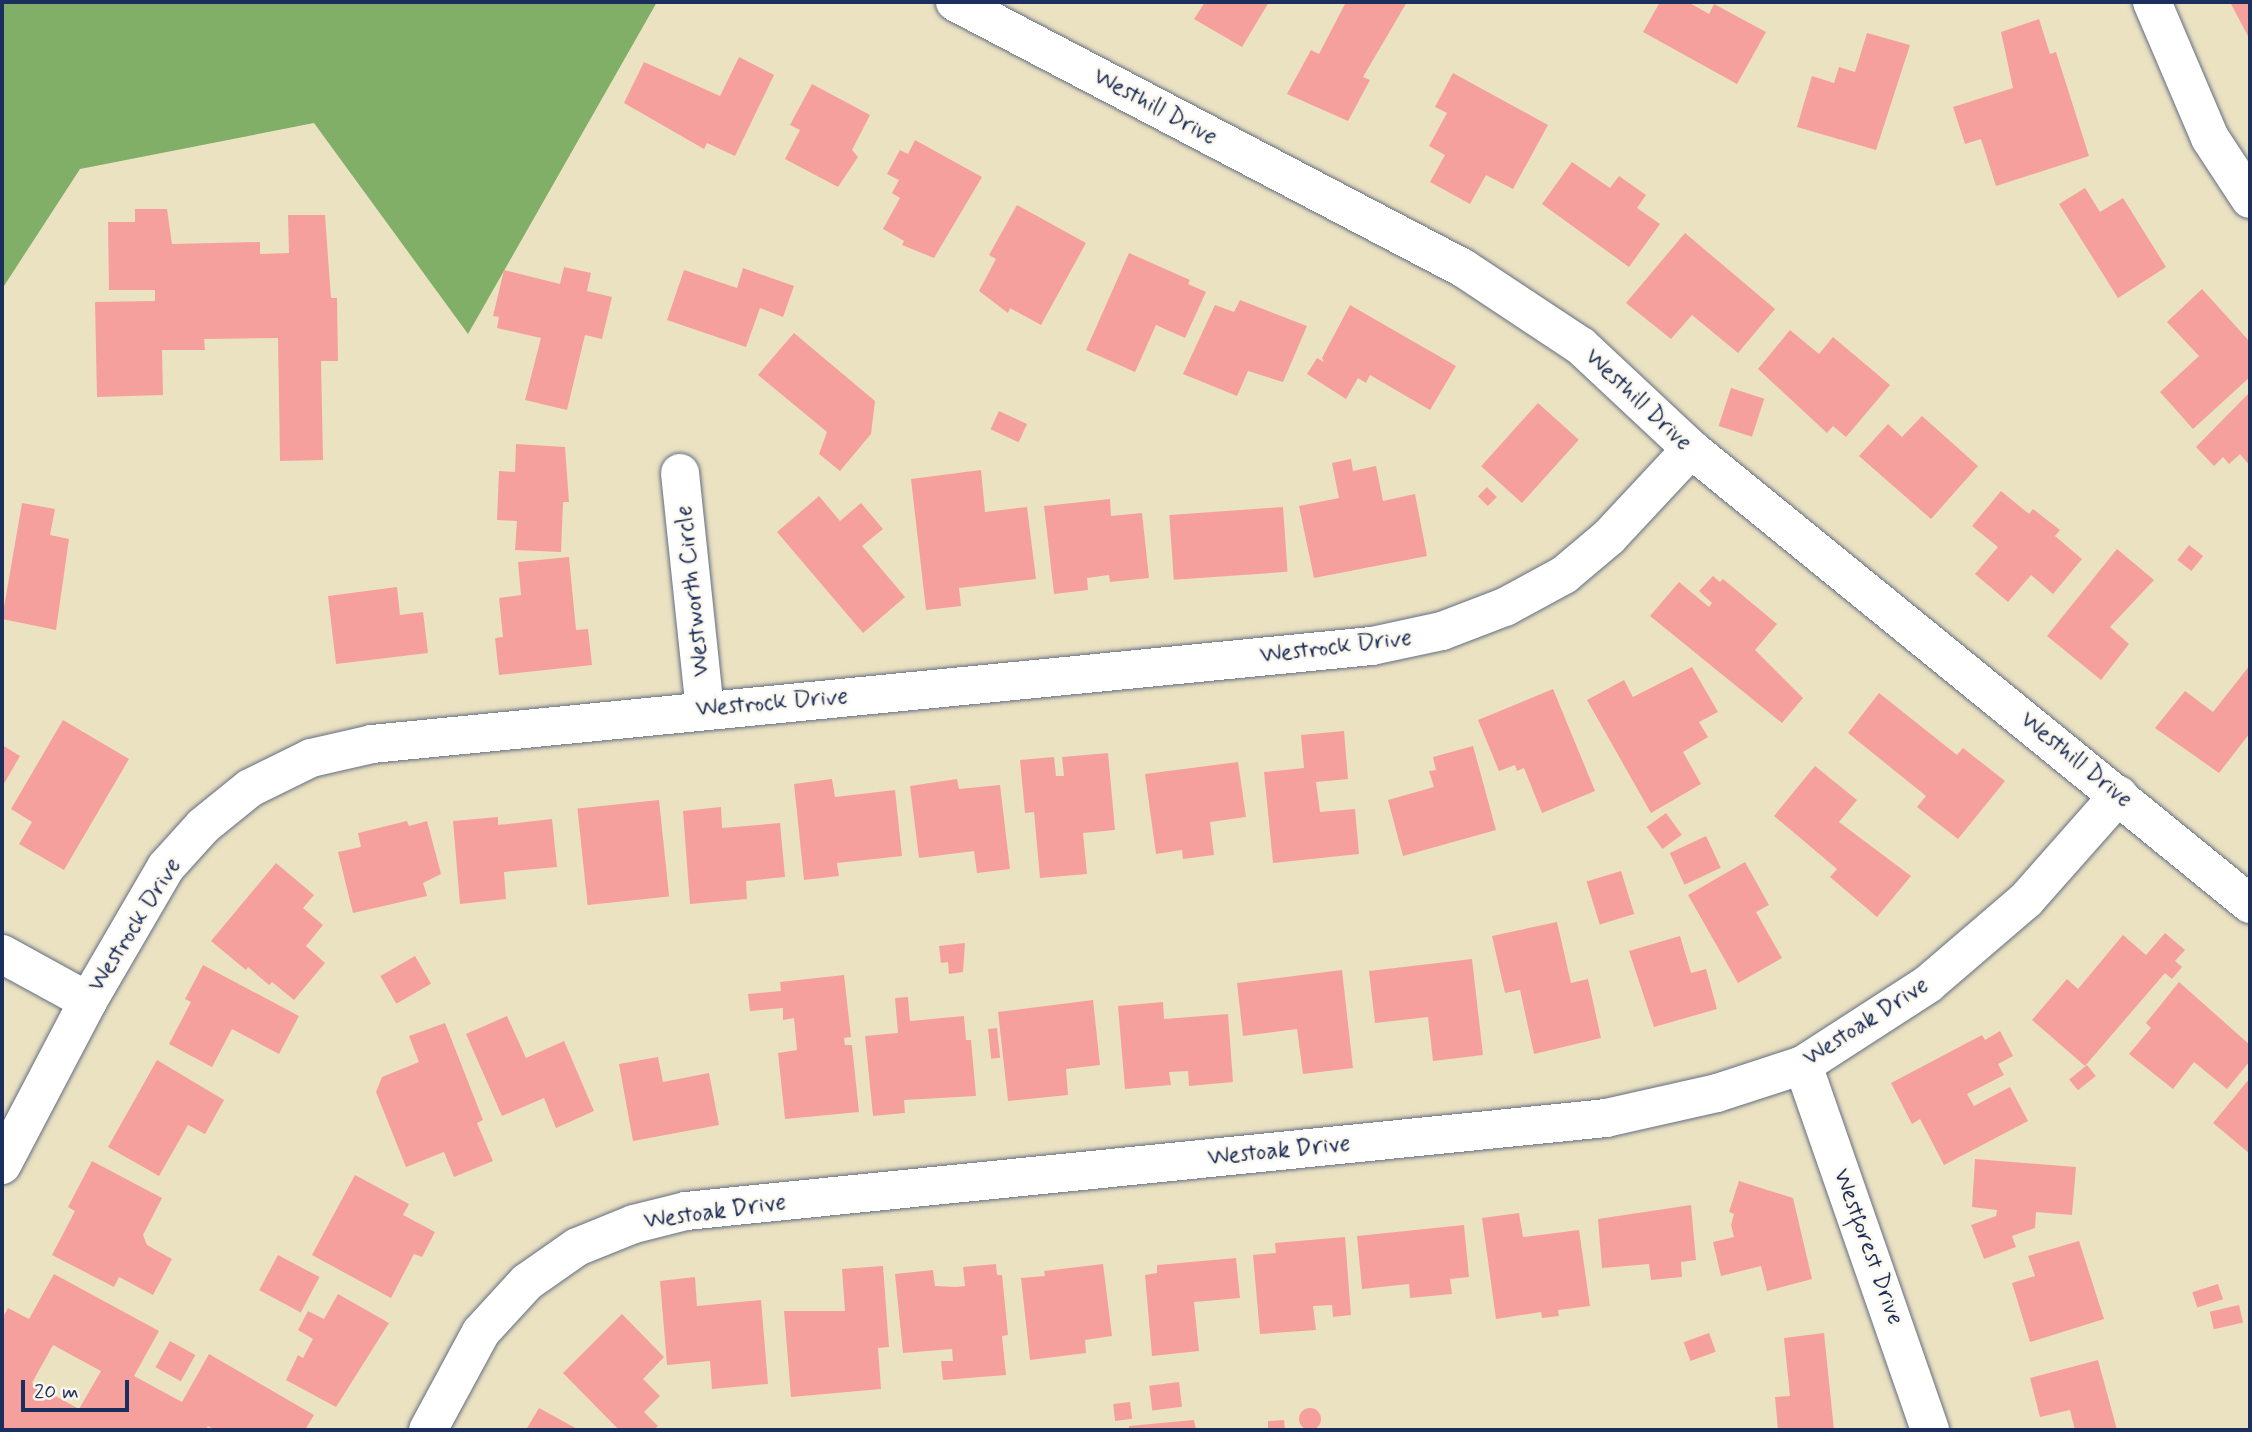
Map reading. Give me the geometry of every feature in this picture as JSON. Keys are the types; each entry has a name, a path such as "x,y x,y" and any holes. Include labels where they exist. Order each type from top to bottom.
{"street":[{"name":"Westhill Drive","path":"955,2 1463,268 1580,346 1691,449 2250,904"},
{"path":"2152,2 2210,138 2250,199"},
{"name":"Westrock Drive","path":"2,1165 88,1001 166,867 203,826 250,788 311,758 372,744 705,709 1372,646 1443,631 1505,607 1564,575 1609,537 1691,449"},
{"name":"Westworth Circle","path":"680,473 705,709"},
{"name":"Westoak Drive","path":"428,1430 481,1332 527,1282 578,1247 634,1224 686,1211 1606,1118 1717,1093 1802,1065 1928,984 2026,900 2119,795"},
{"path":"2,954 88,1001"},
{"name":"Westforest Drive","path":"1802,1065 1930,1430"}],"green space":[{"path":"2,2 657,2 468,334 314,123 80,169 2,289"}],"building":[{"path":"1205,2 1269,2 1242,47 1194,19"},
{"path":"1346,2 1407,2 1363,77 1370,80 1348,121 1287,94 1311,50 1319,54"},
{"path":"1660,2 1688,2 1709,14 1714,4 1766,32 1737,84 1643,32"},
{"path":"2230,2 2250,2 2250,40"},
{"path":"2039,19 2050,54 2056,52 2089,156 1996,186 1981,139 1965,144 1953,107 2013,88 2001,32"},
{"path":"1867,33 1910,45 1876,150 1797,127 1812,76 1834,83 1839,67 1855,72"},
{"path":"739,57 774,75 735,156 707,143 704,149 624,103 644,62 720,96"},
{"path":"1453,73 1548,125 1513,189 1486,175 1470,204 1430,182 1445,155 1429,146 1447,113 1435,107"},
{"path":"812,84 870,115 852,150 858,157 838,187 785,159 800,130 790,125"},
{"path":"915,140 982,177 934,258 902,245 904,241 883,229 900,198 892,193 899,180 887,174 900,150 908,154"},
{"path":"1572,162 1610,188 1619,176 1646,195 1637,208 1660,224 1629,267 1542,204"},
{"path":"2085,188 2100,212 2123,198 2166,267 2118,298 2059,204"},
{"path":"1017,205 1086,243 1041,325 1010,308 1008,313 979,291 996,259 989,255"},
{"path":"135,209 167,209 172,244 260,242 260,254 289,253 288,215 325,215 331,298 337,298 338,361 321,361 323,460 280,461 278,338 204,339 205,350 162,350 163,395 97,397 95,302 155,301 155,290 109,290 108,222 135,222"},
{"path":"1685,233 1775,309 1738,353 1692,315 1671,339 1626,303"},
{"path":"1129,253 1190,280 1188,284 1206,292 1185,338 1156,325 1135,372 1086,350"},
{"path":"564,267 591,273 587,291 612,297 602,339 585,335 567,410 525,400 541,338 497,328 499,317 493,316 504,270 560,284"},
{"path":"743,268 794,286 783,317 760,308 746,347 667,320 684,270 737,288"},
{"path":"2202,289 2250,342 2250,377 2193,429 2160,392 2199,356 2167,322"},
{"path":"1240,300 1307,326 1283,382 1248,371 1237,396 1183,374 1215,305 1234,312"},
{"path":"1350,305 1456,366 1430,410 1370,375 1366,383 1358,378 1346,399 1307,374 1317,358 1324,362 1322,358"},
{"path":"1790,330 1819,354 1833,337 1890,385 1846,437 1833,426 1827,433 1758,369"},
{"path":"794,333 875,401 871,434 840,471 819,454 827,432 758,375"},
{"path":"1731,388 1764,399 1752,437 1719,426"},
{"path":"2250,392 2250,466 2240,454 2229,464 2223,457 2214,466 2196,447"},
{"path":"1538,403 1579,440 1522,503 1481,466"},
{"path":"999,411 1027,424 1019,442 991,429"},
{"path":"1922,416 1978,466 1931,519 1859,456 1888,424 1902,437"},
{"path":"516,444 565,447 569,502 563,502 561,552 515,550 517,521 497,520 499,471 515,472"},
{"path":"1351,459 1353,471 1376,466 1383,501 1415,494 1427,556 1314,578 1299,506 1339,498 1332,463"},
{"path":"981,470 985,512 1027,507 1036,579 959,588 961,606 926,610 911,479"},
{"path":"1487,487 1497,497 1488,506 1478,496"},
{"path":"2001,491 2029,514 2033,509 2060,530 2055,536 2082,559 2053,594 2031,575 2008,602 1975,574 1998,547 1972,526"},
{"path":"819,496 840,521 861,503 883,529 862,546 905,597 863,633 777,532"},
{"path":"1110,499 1111,516 1142,513 1149,578 1110,582 1109,575 1087,578 1088,590 1054,594 1044,506"},
{"path":"22,503 55,509 50,535 69,539 56,630 2,619"},
{"path":"1283,507 1288,572 1174,580 1169,515"},
{"path":"2189,545 2203,556 2191,571 2177,560"},
{"path":"2117,549 2154,580 2110,627 2129,644 2101,680 2047,636"},
{"path":"569,557 576,630 588,629 592,665 499,675 495,638 503,637 499,598 521,595 518,562"},
{"path":"1713,576 1720,582 1723,579 1777,624 1755,650 1803,698 1782,723 1650,616 1679,582 1709,607 1712,603 1699,591"},
{"path":"397,587 400,615 423,612 428,653 336,664 328,596"},
{"path":"2250,665 2250,733 2219,773 2155,728 2185,691 2213,712"},
{"path":"1692,667 1718,712 1699,722 1708,737 1683,752 1701,784 1651,813 1587,700 1624,680 1633,697"},
{"path":"1553,689 1595,791 1542,813 1524,768 1517,771 1515,765 1499,771 1478,720"},
{"path":"1879,693 1957,755 1963,748 2005,781 1958,839 1917,807 1926,796 1848,733"},
{"path":"63,720 129,759 64,870 19,844 32,822 11,809"},
{"path":"1344,731 1348,779 1316,782 1320,812 1355,809 1359,854 1273,863 1264,772 1304,768 1301,735"},
{"path":"2,745 20,756 2,787"},
{"path":"1473,746 1496,830 1403,856 1388,800 1434,787 1429,771 1436,770 1433,757"},
{"path":"1108,753 1115,830 1083,833 1087,874 1040,878 1034,812 1025,813 1020,760 1054,757 1056,776 1064,776 1062,757"},
{"path":"1238,762 1246,817 1210,822 1214,855 1183,859 1182,850 1156,854 1145,774"},
{"path":"1815,766 1857,800 1839,822 1911,876 1877,917 1830,877 1837,869 1774,816"},
{"path":"832,779 835,797 895,790 902,856 837,863 839,876 804,880 794,784"},
{"path":"957,779 959,789 1000,785 1010,869 977,873 974,851 919,858 910,786"},
{"path":"659,800 669,896 588,905 577,809"},
{"path":"721,807 722,828 780,823 785,877 746,881 747,899 690,904 683,811"},
{"path":"1666,813 1682,835 1662,849 1647,827"},
{"path":"498,817 498,825 552,819 557,867 504,872 506,899 460,904 453,821"},
{"path":"407,821 409,826 427,821 441,874 423,883 427,896 353,913 338,852 361,847 358,833"},
{"path":"1706,836 1721,868 1685,885 1670,853"},
{"path":"1745,862 1769,905 1756,912 1782,958 1738,983 1688,895"},
{"path":"276,863 314,895 303,908 323,925 306,946 325,963 294,1000 272,982 269,985 248,967 246,970 211,941"},
{"path":"1621,871 1634,914 1600,925 1587,882"},
{"path":"1557,922 1571,983 1588,979 1601,1038 1534,1054 1520,990 1505,993 1492,936"},
{"path":"2165,933 2185,950 2175,961 2182,967 2172,979 2165,973 2085,1066 2032,1020 2067,979 2078,989 2123,935 2146,955"},
{"path":"1680,936 1691,973 1706,969 1717,1009 1654,1027 1629,951"},
{"path":"965,943 963,972 949,974 948,962 941,963 939,946"},
{"path":"415,956 431,984 396,1004 380,976"},
{"path":"1472,959 1483,1055 1433,1061 1428,1017 1375,1023 1369,971"},
{"path":"203,965 299,1016 279,1054 232,1029 212,1067 169,1044 191,1002 185,999"},
{"path":"1342,970 1353,1068 1303,1074 1297,1029 1243,1036 1237,983"},
{"path":"844,975 851,1037 844,1038 845,1045 852,1045 859,1112 785,1119 778,1053 797,1050 794,1018 783,1020 783,1008 750,1011 748,994 781,991 780,982"},
{"path":"2179,982 2250,1045 2250,1061 2227,1089 2194,1062 2173,1089 2129,1054 2151,1028 2146,1023"},
{"path":"908,997 910,1021 964,1016 966,1040 971,1040 976,1096 904,1100 905,1113 873,1116 865,1036 898,1033 895,998"},
{"path":"1093,1000 1100,1065 1066,1069 1068,1095 1008,1101 998,1012"},
{"path":"1163,1002 1164,1019 1228,1014 1233,1082 1189,1086 1188,1071 1169,1072 1171,1085 1125,1089 1118,1006"},
{"path":"507,1016 526,1058 564,1041 594,1111 556,1128 544,1098 502,1116 466,1034"},
{"path":"445,1023 483,1120 477,1123 493,1161 454,1177 444,1152 406,1167 376,1092 382,1077 419,1062 409,1036"},
{"path":"997,1028 1000,1058 991,1059 988,1029"},
{"path":"2000,1031 2013,1056 1998,1064 2004,1075 1967,1094 1974,1106 2010,1087 2028,1121 1944,1165 1920,1119 1912,1124 1891,1083 1982,1035 1985,1040"},
{"path":"658,1057 663,1082 709,1073 719,1125 633,1141 619,1064"},
{"path":"157,1060 224,1100 205,1134 188,1125 159,1176 108,1147"},
{"path":"2087,1065 2096,1076 2078,1090 2069,1079"},
{"path":"2250,1078 2250,1154 2213,1123"},
{"path":"1975,1159 2076,1167 2072,1215 2036,1212 2035,1228 2012,1236 2016,1247 1984,1259 1971,1225 1996,1216 1997,1210 1972,1207"},
{"path":"92,1161 162,1198 143,1235 147,1245 172,1259 153,1295 119,1277 114,1287 52,1255 75,1211 68,1207"},
{"path":"355,1175 409,1204 403,1215 435,1232 422,1257 414,1254 391,1298 312,1255"},
{"path":"1739,1181 1793,1198 1812,1279 1767,1291 1761,1266 1721,1276 1713,1242 1734,1237 1731,1225 1734,1214 1729,1212"},
{"path":"1691,1205 1696,1260 1681,1262 1682,1277 1651,1280 1649,1264 1602,1268 1598,1219"},
{"path":"1519,1213 1523,1237 1579,1230 1590,1306 1558,1310 1559,1316 1542,1318 1541,1312 1496,1319 1482,1218"},
{"path":"1464,1225 1469,1277 1450,1279 1452,1294 1410,1298 1409,1284 1362,1289 1357,1236"},
{"path":"1345,1237 1351,1315 1333,1317 1332,1305 1313,1306 1316,1330 1260,1334 1253,1255 1276,1253 1275,1243"},
{"path":"2079,1241 2104,1319 2030,1342 2012,1283 2035,1276 2028,1256"},
{"path":"278,1255 319,1277 301,1312 259,1290"},
{"path":"1236,1258 1240,1298 1194,1302 1199,1351 1152,1356 1145,1275 1157,1273 1157,1265"},
{"path":"996,1264 997,1275 1002,1275 1008,1335 1002,1336 1006,1375 943,1380 941,1361 953,1361 952,1349 903,1353 895,1274 933,1270 935,1286 956,1287 965,1286 963,1267"},
{"path":"1103,1264 1112,1336 1085,1340 1086,1353 1030,1360 1021,1278 1045,1276 1044,1271"},
{"path":"883,1266 889,1347 878,1348 881,1389 791,1397 784,1311 845,1311 842,1269"},
{"path":"54,1274 159,1331 134,1376 182,1402 209,1354 314,1415 305,1430 215,1430 208,1426 206,1430 2,1430 2,1319 8,1308 29,1319","holes":["53,1345 101,1371 79,1409 32,1383"]},
{"path":"695,1277 697,1306 761,1300 768,1384 712,1389 710,1361 667,1365 660,1281"},
{"path":"2218,1284 2223,1299 2197,1308 2192,1292"},
{"path":"338,1294 389,1323 336,1407 286,1380 298,1355 303,1358 313,1339 298,1330 308,1311 324,1319"},
{"path":"2239,1305 2243,1323 2214,1329 2210,1312"},
{"path":"622,1314 664,1357 643,1379 660,1396 644,1412 658,1426 653,1430 619,1430 563,1373"},
{"path":"1709,1333 1716,1352 1690,1361 1684,1342"},
{"path":"1824,1333 1834,1430 1778,1430 1775,1397 1790,1396 1784,1338"},
{"path":"170,1341 195,1355 181,1381 155,1367"},
{"path":"2098,1360 2117,1430 2075,1430 2070,1410 2040,1417 2030,1378"},
{"path":"1179,1382 1182,1407 1152,1410 1149,1386"},
{"path":"1130,1402 1132,1419 1115,1421 1113,1404"},
{"path":"539,1408 579,1430 526,1430"},
{"path":"1310,1408 1318,1411 1321,1419 1318,1427 1310,1430 1302,1427 1299,1419 1302,1411"},
{"path":"1194,1420 1196,1430 1129,1430 1129,1426"},
{"path":"1284,1420 1285,1430 1268,1430 1268,1421"}]}
